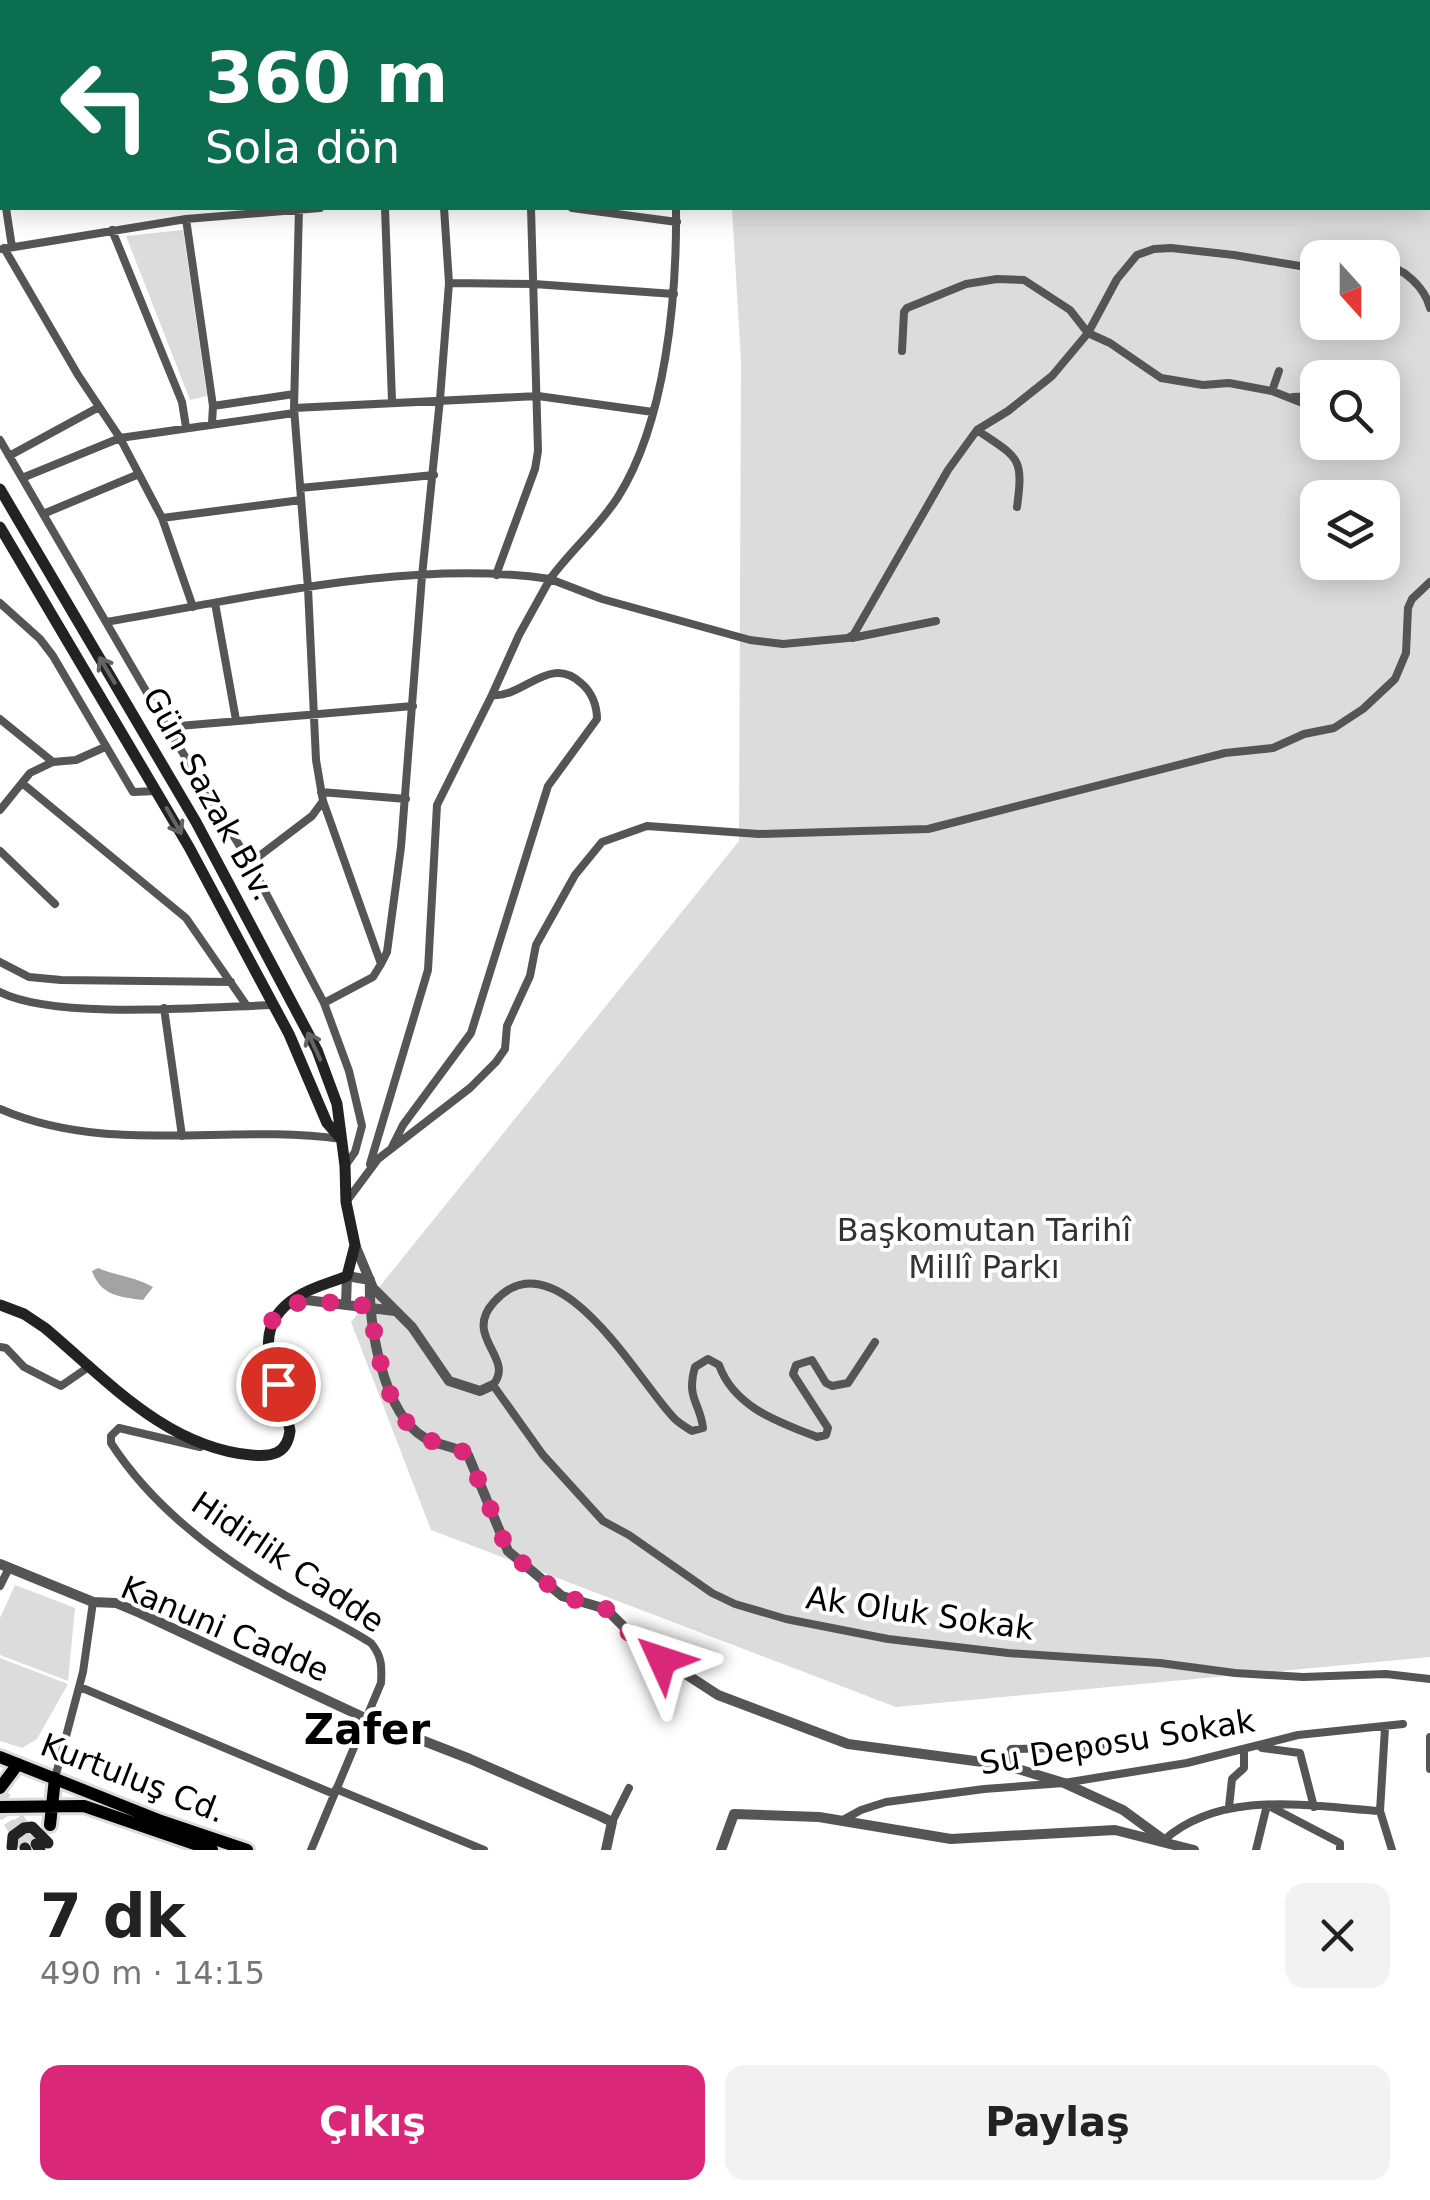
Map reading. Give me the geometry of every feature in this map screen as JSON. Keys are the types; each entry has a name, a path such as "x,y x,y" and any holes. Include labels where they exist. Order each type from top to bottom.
{"main road":[{"name":"Gün Sazak Blv.","path":"0,489 196,822 316,1050 337,1104 346,1202 355,1245"},
{"name":"Gün Sazak Blv.","path":"0,526 156,792 274,1005 307,1070 327,1123 341,1139"},
{"path":"0,1304 34,1321 166,1428 219,1450 266,1456 280,1453 288,1444 287,1413 269,1354 270,1323 300,1294 347,1276 355,1245"},
{"name":"Kurtuluş Cd.","path":"0,1757 246,1850"},
{"path":"0,1788 18,1764"},
{"path":"50,1825 55,1778"},
{"path":"0,1828 32,1848 50,1825 84,1806"},
{"name":"Kurtuluş Cd.","path":"0,1807 84,1806 212,1850"}],"street":[{"path":"6,210 5,248 139,474 162,518 193,607"},
{"path":"165,210 166,222"},
{"path":"5,248 166,222 289,210"},
{"path":"299,210 294,410 308,588 312,712 322,796 381,964"},
{"path":"385,210 392,401"},
{"path":"324,1004 373,977 387,952 406,800 440,399 448,283 444,210"},
{"path":"496,574 535,468 538,396 531,210"},
{"path":"587,210 676,222"},
{"path":"367,1173 428,970 437,806 519,635 550,580 617,499 638,462 653,412 674,294 676,210"},
{"path":"186,220 213,406 212,423"},
{"path":"112,230 182,402 186,427"},
{"path":"848,638 854,634 948,470 977,430 1052,376 1088,333 1126,264 1154,249 1234,255 1300,266"},
{"path":"1400,270 1420,287 1430,308"},
{"path":"902,352 907,308 966,284 1024,280 1070,310 1088,333 1110,343 1161,378 1202,385 1230,383 1300,401"},
{"path":"448,283 534,284 674,294"},
{"path":"1272,391 1280,370"},
{"path":"213,406 294,394"},
{"path":"22,478 120,438 294,410 392,401 538,396 653,412"},
{"path":"1293,398 1300,397"},
{"path":"9,456 99,407"},
{"path":"977,430 1012,454 1020,466 1017,507"},
{"path":"0,440 250,863 324,1004 362,1126 355,1152 345,1166"},
{"path":"44,514 139,474"},
{"path":"300,488 434,475"},
{"path":"162,518 302,500"},
{"path":"106,622 308,588 422,576 496,574 550,580 602,599 750,640 783,644 848,638 936,622"},
{"path":"346,1202 392,1147 470,1088 496,1062 504,1049 507,1026 530,976 536,945 575,875 602,842 646,826 759,834 928,829 1226,753 1272,748 1346,722 1395,679 1406,652 1408,608 1430,582"},
{"path":"0,603 53,656 133,792 156,792"},
{"path":"216,603 236,720"},
{"path":"392,1147 402,1126 471,1033 548,786 596,719 597,710 586,688 566,674 550,672 504,695 492,696"},
{"path":"167,728 312,712 413,706"},
{"path":"0,718 53,762"},
{"path":"0,810 30,774 53,762 76,760 106,747"},
{"path":"22,783 186,918 247,1006"},
{"path":"322,796 406,800"},
{"path":"250,863 312,816 322,796"},
{"path":"0,851 55,904"},
{"path":"0,962 29,976 61,980 230,982"},
{"path":"0,992 31,1003 96,1008 274,1005"},
{"path":"164,1008 182,1136"},
{"path":"0,1109 63,1131 182,1136 313,1135 341,1139"},
{"path":"355,1245 373,1288 398,1311 449,1381 480,1390 493,1385 501,1369 486,1342 484,1316 510,1290 545,1286 580,1305 610,1336 674,1419 692,1431 703,1428 692,1398 694,1373 700,1362 708,1359 719,1365 725,1382 746,1404 817,1437 826,1435 825,1424 796,1383 796,1366 812,1360 826,1383 848,1383 874,1342"},
{"path":"346,1304 347,1276 370,1280"},
{"path":"370,1280 369,1306 393,1402 425,1438 468,1455 508,1551 562,1596 606,1609 644,1647 718,1695 848,1744 1005,1765 1064,1783 1123,1810 1164,1840"},
{"path":"287,1304 306,1300 398,1311"},
{"path":"0,1347 6,1348 24,1367 60,1386 90,1366"},
{"name":"Ak Oluk Sokak","path":"493,1385 543,1455 603,1521 735,1604 786,1619 888,1639 1235,1673 1303,1677 1386,1674 1430,1680"},
{"name":"Hidirlik Cadde","path":"219,1450 129,1429 119,1428 111,1436 119,1455 143,1486 192,1532 279,1592 371,1643 382,1665 380,1683 310,1850"},
{"path":"0,1586 4,1567"},
{"name":"Kanuni Cadde","path":"4,1567 93,1602 116,1603 140,1613 365,1718 612,1822"},
{"path":"55,1778 80,1686 93,1602"},
{"path":"80,1686 484,1850"},
{"name":"Su Deposu Sokak","path":"841,1821 886,1802 984,1788 1064,1783 1244,1750 1298,1734 1403,1724"},
{"path":"1385,1728 1380,1811 1392,1850"},
{"path":"1430,1737 1430,1769"},
{"path":"1005,1765 1010,1749 1101,1747"},
{"path":"1258,1747 1300,1753 1314,1807"},
{"path":"1229,1807 1232,1779 1244,1768 1244,1750"},
{"path":"606,1850 612,1822 630,1788"},
{"path":"1164,1840 1178,1828 1229,1807 1268,1805 1380,1811"},
{"path":"1256,1850 1268,1805"},
{"path":"1268,1805 1340,1843 1340,1850"},
{"path":"721,1850 734,1814 841,1821 951,1840 1115,1830 1194,1850"}],"green space":[{"name":"Başkomutan Tarihî Millî Parkı","path":"732,210 1430,210 1430,1657 896,1707 431,1530 351,1322 739,841 741,361"},
{"path":"183,230 207,396 190,400 126,236"},
{"path":"15,1585 75,1608 68,1681 0,1655 0,1618"},
{"path":"0,1658 68,1684 37,1739 22,1748 0,1741"}],"shaded area":[{"path":"98,1268 153,1287 143,1300 112,1294 96,1279 92,1271"}],"tunnel":[{"path":"0,1790 36,1844"},
{"path":"0,1808 25,1848"}],"district":[{"name":"Zafer","path":"367,1729"}],"route":[{"path":"278,1384 268,1336 277,1312 287,1304 306,1300 369,1306 393,1402 425,1438 468,1455 508,1551 562,1596 606,1609 662,1660"}]}
